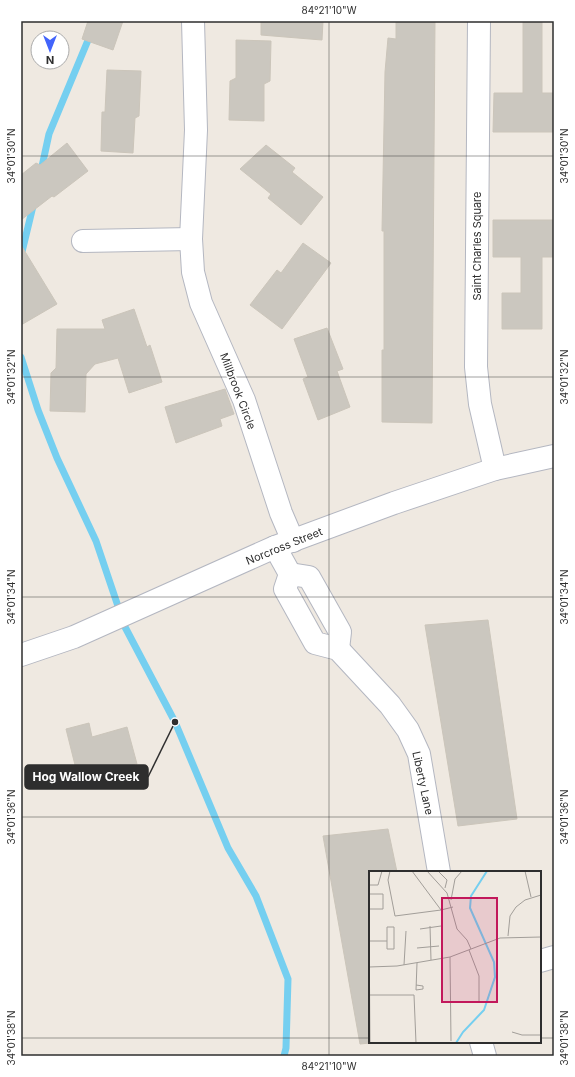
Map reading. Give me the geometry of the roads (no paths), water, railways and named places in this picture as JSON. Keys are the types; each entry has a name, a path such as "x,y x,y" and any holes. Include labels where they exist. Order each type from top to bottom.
{"street":[{"name":"Millbrook Circle","path":"193,21 196,130 192,239 193,272 201,302 244,400 281,513 284,544"},
{"name":"Saint Charles Square","path":"479,21 476,367 480,404 495,469"},
{"path":"83,241 192,239"},
{"name":"Norcross Street","path":"21,655 74,637 284,544 394,503 495,469 554,456"},
{"path":"284,544 290,574 285,589 315,643 338,649 340,632 309,577 290,574"},
{"path":"300,616 325,604"},
{"name":"Liberty Lane","path":"338,649 390,705 411,736 419,754 439,871"},
{"path":"541,961 554,957"},
{"path":"481,1043 485,1056"}],"waterway":[{"path":"41,171 49,134 96,21"},
{"path":"21,269 21,256 34,202"},
{"path":"21,357 38,410 57,458 96,541 125,627 175,722 228,848 256,896 288,979 286,1048 284,1056"}],"place":[{"name":"Hog Wallow Creek","path":"175,722"}]}
